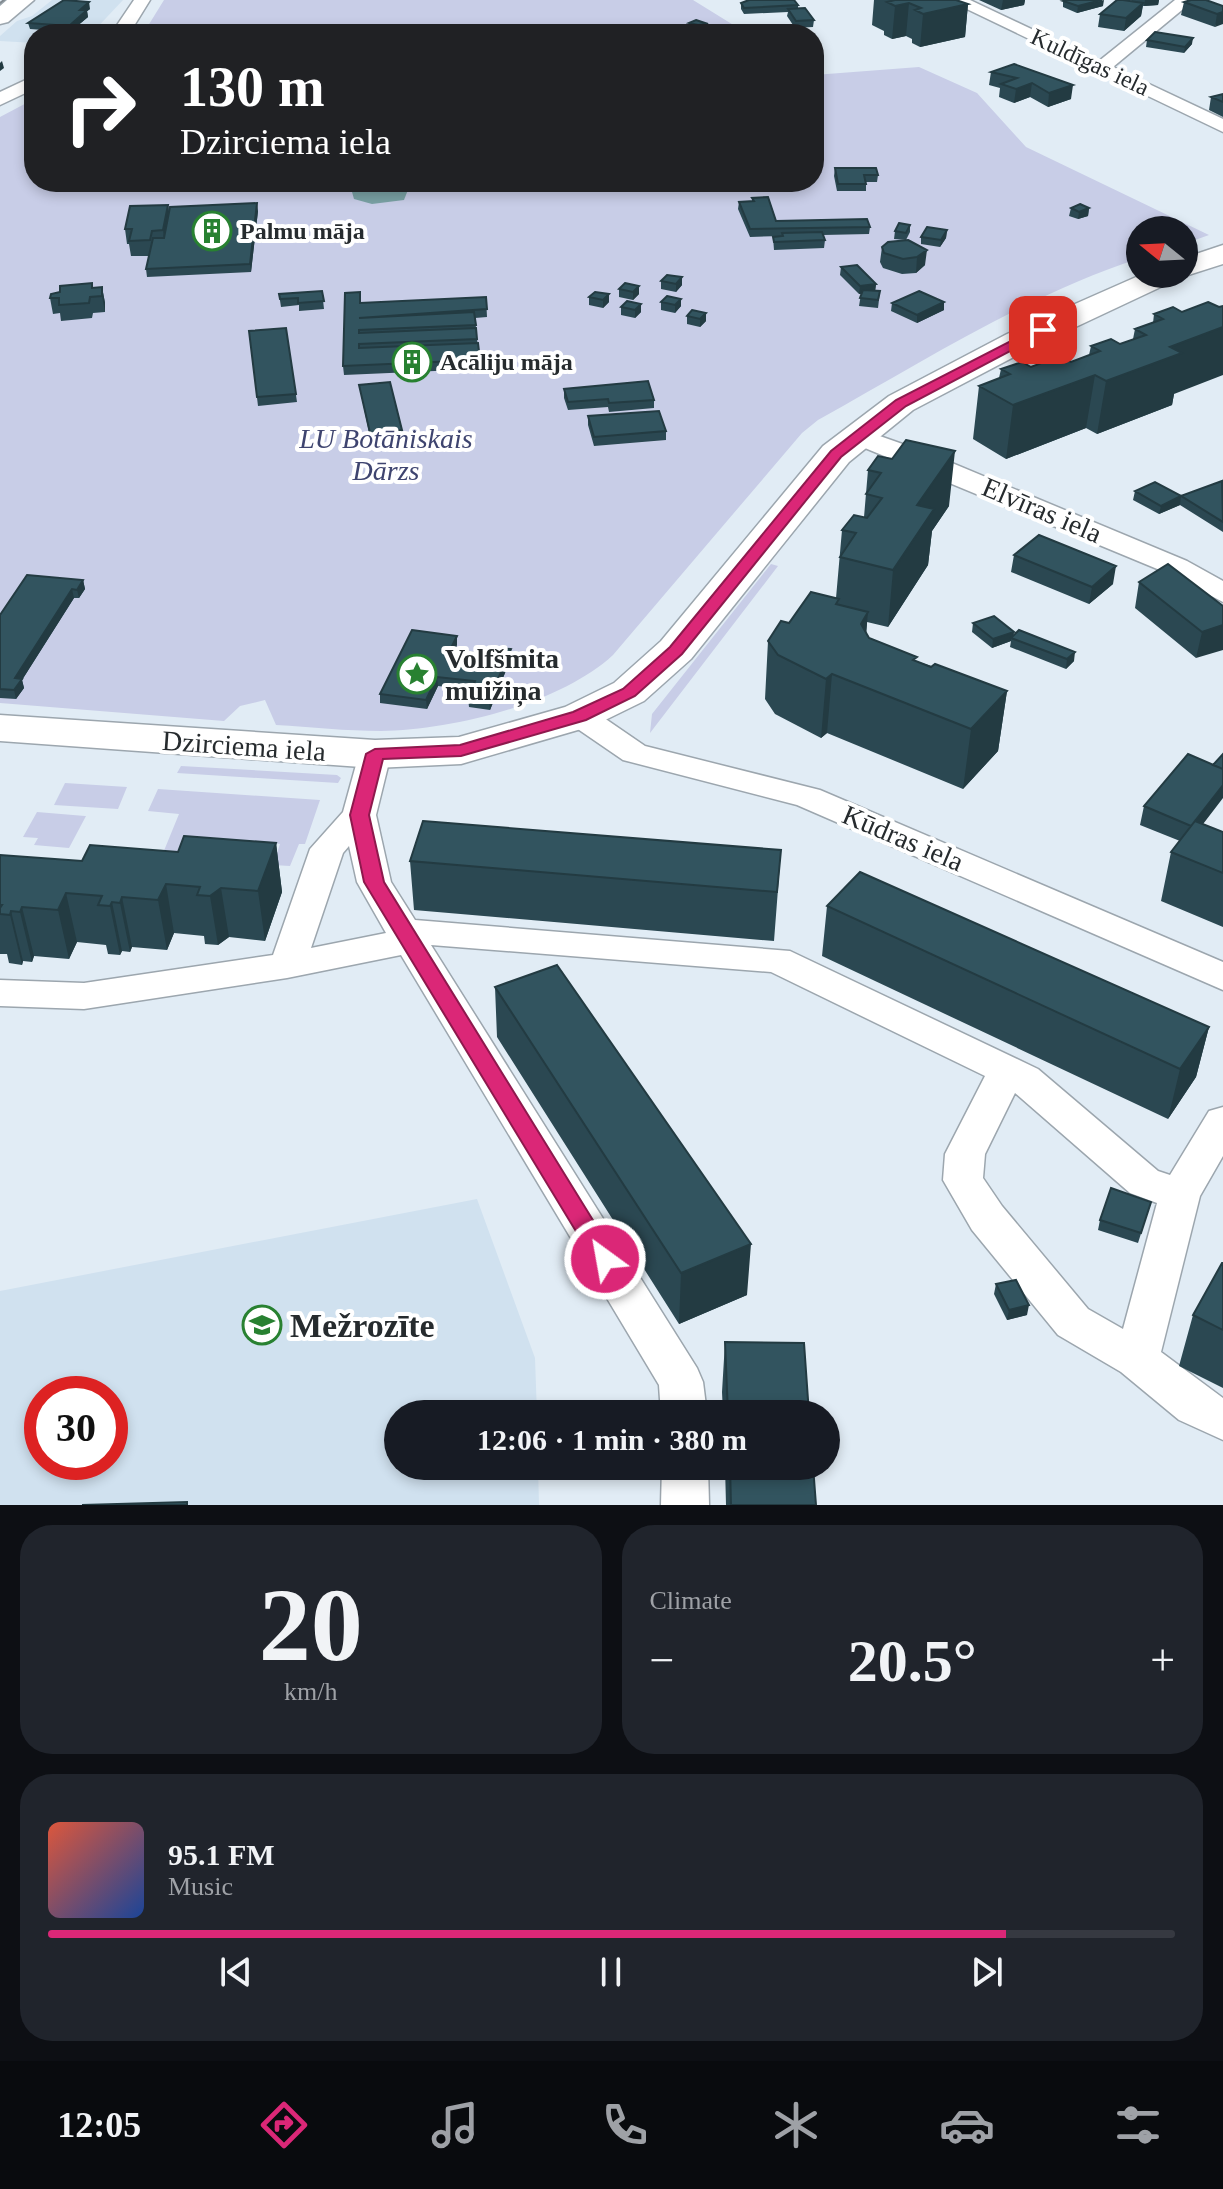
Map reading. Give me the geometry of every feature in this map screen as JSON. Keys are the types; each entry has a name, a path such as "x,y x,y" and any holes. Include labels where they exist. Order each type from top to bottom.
{"street":[{"path":"0,17 22,0"},
{"path":"126,24 142,0"},
{"name":"Kuldīgas iela","path":"956,0 1223,126"},
{"path":"1101,68 1186,0 1207,7"},
{"path":"0,99 24,87"},
{"path":"1198,263 1223,254"},
{"name":"Dzirciema iela","path":"0,728 375,754 461,750 580,716 629,692 676,650 836,454 857,436 901,403 1007,347 1138,288"},
{"name":"Elvīras iela","path":"857,436 933,464 1177,567 1223,593"},
{"name":"Kūdras iela","path":"580,716 634,753 808,797 1223,977"},
{"path":"375,754 359,815 374,882 681,1382 683,1400"},
{"path":"287,965 327,849 359,815"},
{"path":"0,993 84,996 287,965 406,936 777,960 1024,1079 1144,1182 1180,1194"},
{"path":"1007,1070 965,1154 963,1180 987,1218 1073,1322 1137,1359 1195,1406 1223,1420"},
{"path":"1137,1359 1180,1194 1223,1122"},
{"path":"685,1480 685,1505"}],"shaded area":[{"path":"52,0 123,0 100,24 24,24 24,42 0,41 0,36 17,21 32,16"},
{"path":"352,192 407,192 404,200 372,204 354,199"},
{"name":"Mežrozīte","path":"477,1199 535,1358 536,1400 384,1400 384,1480 538,1480 539,1505 0,1505 0,1291"}],"green space":[{"path":"164,0 693,0 732,24 149,24"},
{"name":"LU Botāniskais Dārzs","path":"919,67 977,93 1026,147 1169,216 1126,216 1126,263 1016,310 818,420 802,433 613,655 591,672 535,700 504,711 440,726 381,731 276,725 265,700 240,706 224,721 0,703 0,117 24,104 24,192 824,192 824,74"},
{"name":"LU Botāniskais Dārzs","path":"1198,230 1209,235 1198,239"},
{"path":"771,564 778,566 650,733 652,714"},
{"path":"181,766 337,775 341,778 338,783 177,773"},
{"path":"65,783 127,787 118,809 54,805"},
{"path":"158,789 320,800 305,844 299,844 290,866 273,865 280,844 271,843 198,861 161,858 179,814 148,811"},
{"path":"37,812 86,816 69,848 34,845 38,838 23,837"}],"building":[{"path":"64,0 89,2 80,10 87,10 71,24 28,23"},
{"path":"749,0 794,0 798,5 744,8 741,3"},
{"path":"956,0 968,4 923,14 915,10 921,8 909,3 895,6 887,2"},
{"path":"1102,0 1078,6 1063,1"},
{"path":"1117,0 1143,3 1126,18 1100,14"},
{"path":"1206,0 1223,6 1223,12 1217,14 1184,2"},
{"path":"805,8 814,20 796,21 788,9"},
{"path":"1155,32 1193,38 1185,47 1147,40"},
{"path":"1014,64 1073,85 1049,93 1032,83 1016,89 1001,84 1017,78 991,72"},
{"path":"1223,94 1223,102 1211,97"},
{"path":"835,168 876,168 878,175 864,175 866,184 838,184"},
{"path":"768,197 776,221 867,219 870,227 750,229 739,202"},
{"path":"257,203 250,264 146,269 153,238 164,238 170,207"},
{"path":"1080,204 1089,208 1079,212 1071,208"},
{"path":"168,205 163,230 152,231 150,240 129,241 132,229 125,229 130,206"},
{"path":"899,223 910,225 906,233 895,231"},
{"path":"927,227 947,230 941,240 921,237"},
{"path":"822,232 825,240 774,242 773,237 783,236 782,233"},
{"path":"908,240 927,250 917,257 903,259 884,253 882,247 888,242"},
{"path":"857,265 876,284 860,286 841,267"},
{"path":"667,275 682,277 676,284 661,281"},
{"path":"92,283 92,288 102,287 102,296 90,297 89,303 59,305 59,298 50,298 51,294 60,292 60,286"},
{"path":"625,283 639,286 633,292 619,289"},
{"path":"863,290 880,291 878,300 860,298"},
{"path":"322,291 324,301 298,303 298,298 280,299 279,294"},
{"path":"919,291 944,302 917,315 892,303"},
{"path":"360,292 360,303 486,297 487,309 359,318 474,312 476,325 359,330 359,333 476,328 477,339 359,344 359,348 478,343 480,360 343,366 345,293"},
{"path":"595,292 609,294 603,300 589,297"},
{"path":"667,296 681,299 675,305 661,302"},
{"path":"627,301 641,304 635,310 621,307"},
{"path":"1208,302 1223,306 1223,327 1170,347 1182,353 1106,381 1095,375 1013,405 979,386 1010,374 1001,369 1022,362 1031,367 1060,356 1071,362 1100,351 1091,346 1111,339 1120,344 1146,335 1135,329 1163,319 1154,314 1173,307 1182,312"},
{"path":"692,310 706,313 700,319 687,316"},
{"path":"286,328 296,394 257,397 249,331"},
{"path":"648,381 654,400 568,402 564,389"},
{"path":"390,382 402,430 370,433 359,385"},
{"path":"659,411 666,431 594,437 588,416"},
{"path":"906,440 955,451 917,505 934,509 893,570 840,557 856,533 842,530 854,515 867,518 882,498 866,494 881,473 868,470 878,456 892,459"},
{"path":"1222,481 1223,522 1181,496"},
{"path":"1155,482 1181,496 1161,506 1135,491"},
{"path":"1039,535 1116,566 1092,587 1014,555"},
{"path":"1168,564 1223,606 1223,625 1202,632 1139,582"},
{"path":"27,575 83,580 77,590 72,589 15,678 22,679 14,690 0,689 0,615"},
{"path":"811,592 839,599 836,604 868,612 861,624 869,638 917,657 913,660 931,667 935,664 1007,691 971,729 832,674 826,679 778,655 768,641 781,621 789,623"},
{"path":"994,616 1014,632 993,639 973,623"},
{"path":"412,630 457,636 446,658 452,659 456,651 487,654 490,647 511,649 489,700 468,698 475,681 437,677 426,700 380,694"},
{"path":"1019,630 1075,652 1067,659 1011,638"},
{"path":"1188,754 1223,769 1223,785 1191,826 1144,806"},
{"path":"1223,754 1223,769 1213,765"},
{"path":"423,821 781,850 777,892 410,861"},
{"path":"1195,821 1223,832 1223,873 1171,852"},
{"path":"184,836 276,843 258,891 221,888 210,896 197,895 200,887 166,884 158,900 122,897 120,903 112,902 110,906 98,905 102,896 66,893 58,910 22,907 20,912 0,914 0,855 82,861 90,845 178,852"},
{"path":"860,872 1209,1027 1180,1069 827,906"},
{"path":"557,965 751,1244 681,1273 495,987"},
{"path":"1111,1188 1151,1202 1141,1233 1100,1220"},
{"path":"1223,1263 1223,1330 1193,1315"},
{"path":"1016,1280 1029,1305 1009,1310 996,1284"},
{"path":"725,1342 804,1343 808,1400 727,1400"},
{"path":"730,1480 814,1480 816,1505 731,1505"},
{"path":"187,1502 187,1505 82,1505"}],"tram line":[{"path":"0,3 4,0"}],"place":[{"name":"Palmu māja","path":"212,231"},
{"name":"Acāliju māja","path":"412,362"},
{"name":"Volfšmita muižiņa","path":"417,674"},
{"name":"Mežrozīte","path":"262,1325"}],"route":[{"path":"605,1259 374,882 359,815 375,754 461,750 580,716 629,692 676,650 836,454 901,403 1043,330"}]}
